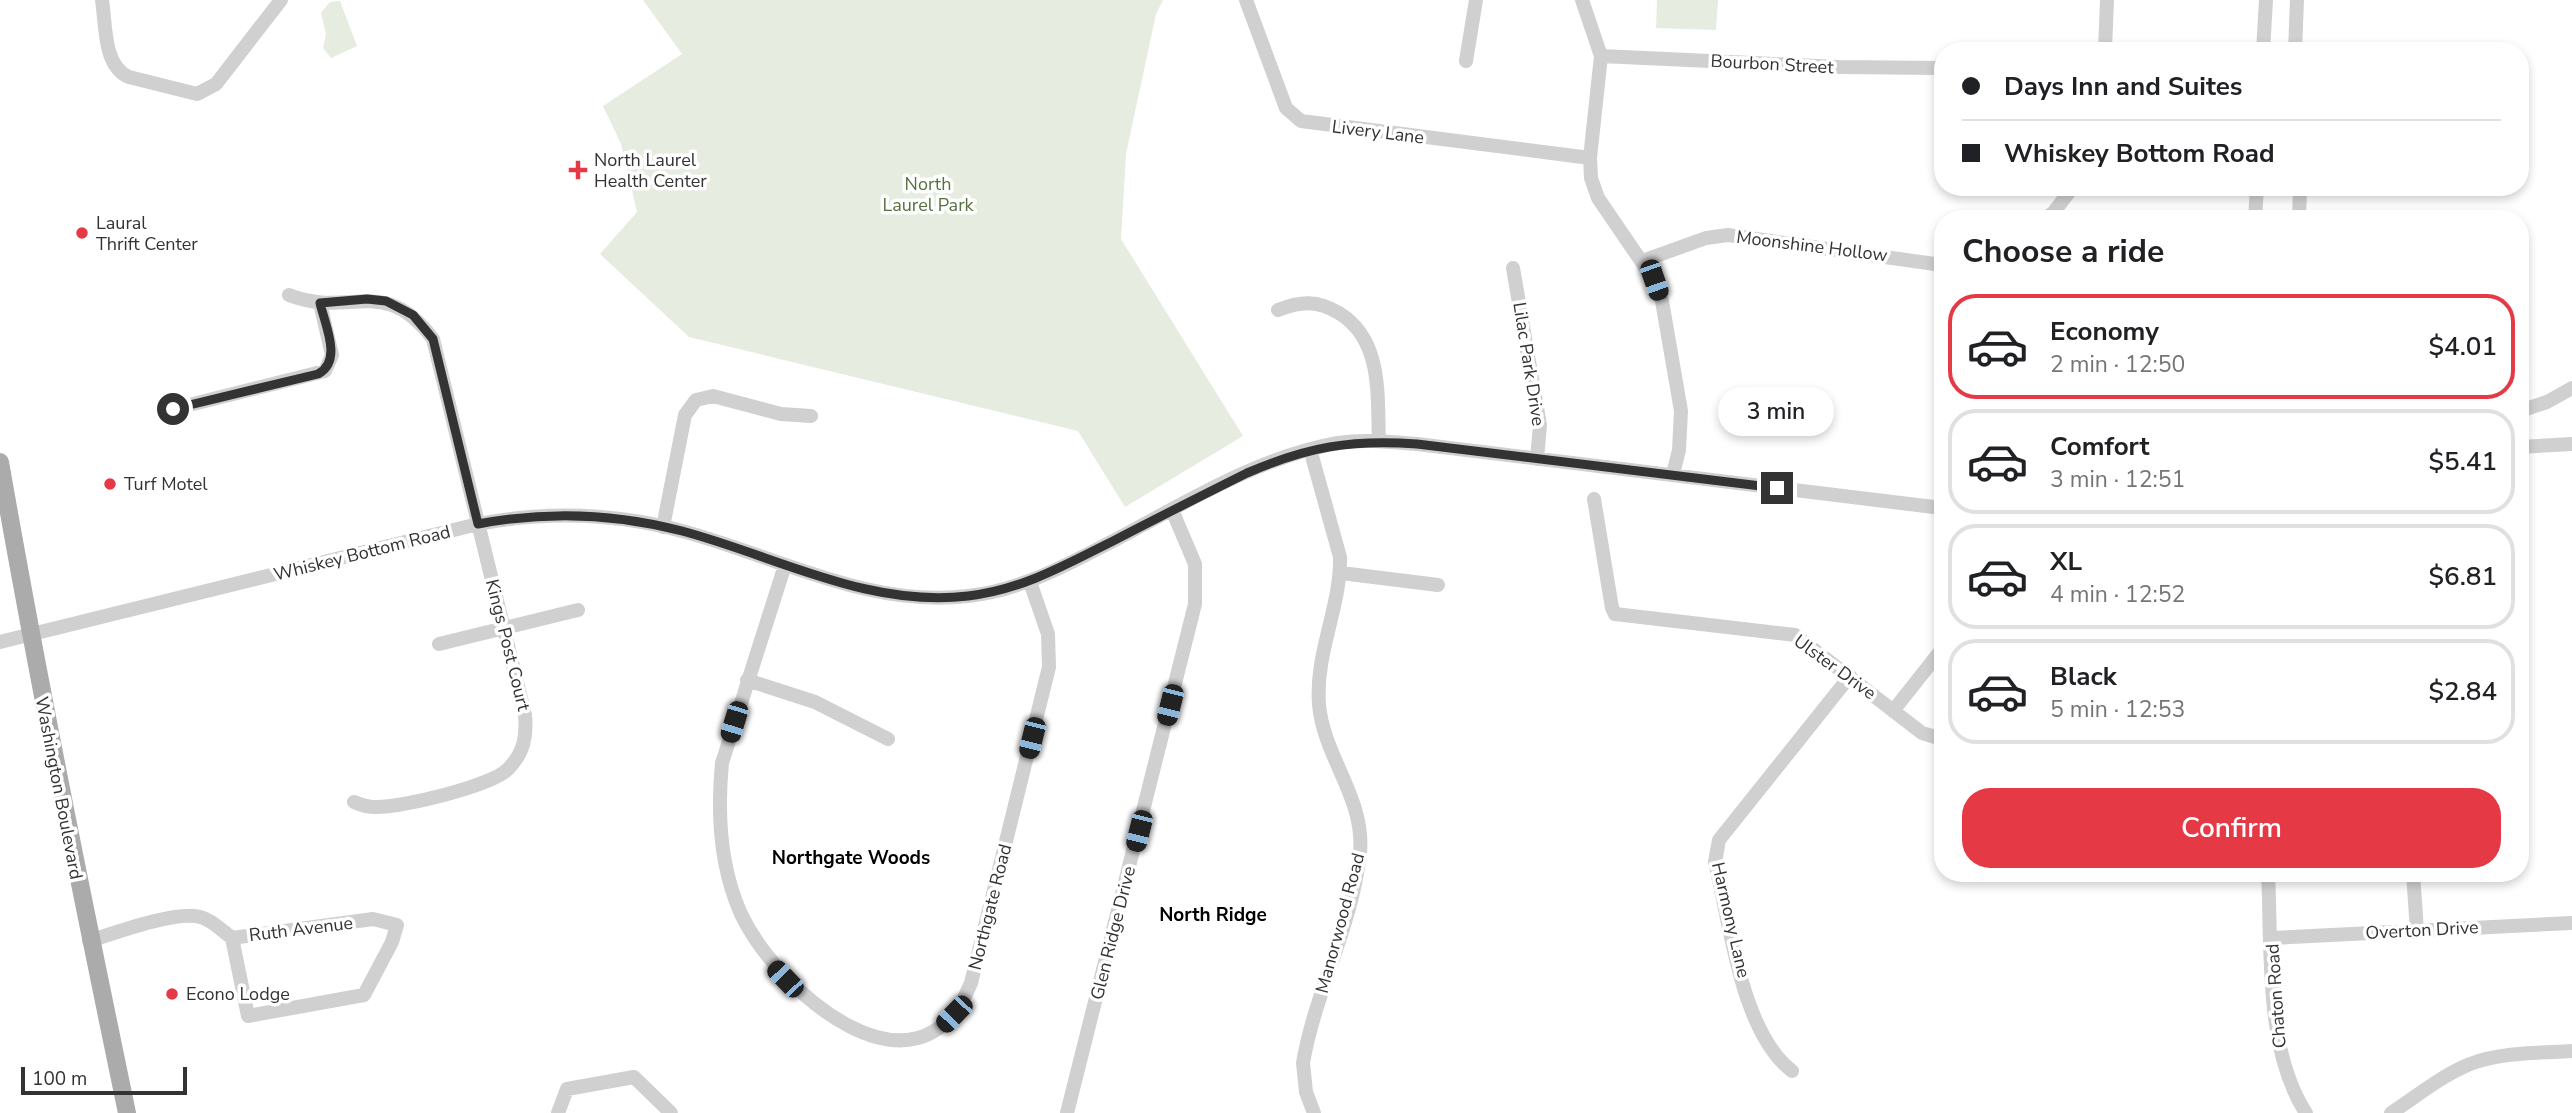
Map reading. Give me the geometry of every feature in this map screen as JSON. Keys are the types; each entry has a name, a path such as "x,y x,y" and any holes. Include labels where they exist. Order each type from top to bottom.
{"main road":[{"name":"Washington Boulevard","path":"0,462 30,636 89,941 127,1113"}],"street":[{"path":"102,0 110,56 120,72 187,93 207,90 279,1"},
{"name":"Livery Lane","path":"1246,0 1286,108 1301,121 1590,158"},
{"path":"1466,61 1476,0"},
{"path":"1582,0 1601,56 1590,158 1591,178 1598,198 1654,280 1662,301 1681,411 1679,450 1673,474"},
{"path":"2105,42 2107,0"},
{"path":"2264,42 2266,0"},
{"path":"2295,42 2297,0"},
{"name":"Bourbon Street","path":"1601,56 1839,67 1934,68"},
{"path":"2055,210 2066,196"},
{"name":"Moonshine Hollow","path":"1642,261 1706,238 1728,235 1934,264"},
{"name":"Lilac Park Drive","path":"1513,268 1540,425 1537,459"},
{"name":"Kings Post Court","path":"289,295 320,303 367,299 386,301 413,315 433,339 527,729 524,745 507,771 481,785 390,806 365,806 354,802"},
{"path":"1278,310 1306,302 1320,304 1349,319 1362,332 1375,367 1379,441"},
{"path":"173,409 325,371 332,355 320,303"},
{"path":"2529,408 2547,402 2572,387"},
{"path":"663,527 685,415 696,400 713,396 781,414 811,416"},
{"name":"Whiskey Bottom Road","path":"0,642 514,517 582,515 663,527 785,565 896,595 967,596 1030,582 1247,473 1310,449 1347,442 1379,441 1934,507"},
{"path":"2529,446 2572,444"},
{"name":"Manorwood Road","path":"1310,449 1337,542 1340,573 1321,653 1319,700 1329,747 1356,812 1360,852 1303,1063 1306,1092 1314,1113"},
{"name":"Ulster Drive","path":"1594,499 1615,614 1795,635 1922,733 1934,737"},
{"name":"Glen Ridge Drive","path":"1067,1113 1195,604 1195,564 1172,510"},
{"name":"Northgate Road","path":"785,565 722,763 719,791 722,850 740,912 774,968 819,1010 851,1031 878,1042 897,1044 915,1041 944,1025 965,998 971,983 1049,667 1048,634 1030,582"},
{"path":"1340,573 1438,584"},
{"path":"439,644 578,610"},
{"path":"1893,711 1934,659"},
{"name":"Harmony Lane","path":"1792,1071 1768,1047 1752,1010 1716,862 1716,850 1719,840 1850,676"},
{"path":"747,680 816,702 888,740"},
{"name":"Chaton Road","path":"2269,882 2277,1041 2287,1077 2306,1113"},
{"path":"2414,882 2417,930"},
{"name":"Ruth Avenue","path":"89,941 131,928 195,916 208,920 232,938 248,1016 364,995 392,942 397,925 373,919 232,938"},
{"name":"Overton Drive","path":"2272,938 2572,923"},
{"path":"2391,1113 2450,1073 2472,1063 2517,1054 2572,1051"},
{"path":"558,1113 567,1089 634,1077 671,1113"}],"green space":[{"name":"North Laurel Park","path":"643,0 1163,0 1156,14 1126,154 1121,239 1243,436 1125,507 1078,431 689,337 600,254 637,212 621,144 603,106 682,54"},
{"path":"1657,0 1718,0 1716,30 1656,28"},
{"path":"340,1 357,46 331,58 323,48 326,34 321,13 330,2"}],"place":[{"name":"North Laurel Health Center","path":"578,170"},
{"name":"Laural Thrift Center","path":"82,233"},
{"name":"Turf Motel","path":"110,484"},
{"name":"Econo Lodge","path":"172,994"}],"district":[{"name":"Northgate Woods","path":"851,857"},
{"name":"North Ridge","path":"1213,914"}],"route":[{"path":"173,409 325,371 332,355 320,303 367,299 386,301 413,315 433,339 440,355 478,524 544,515 582,515 630,520 683,531 860,588 896,595 932,597 967,596 1030,582 1247,473 1282,458 1338,443 1379,441 1417,444 1777,488"}]}
